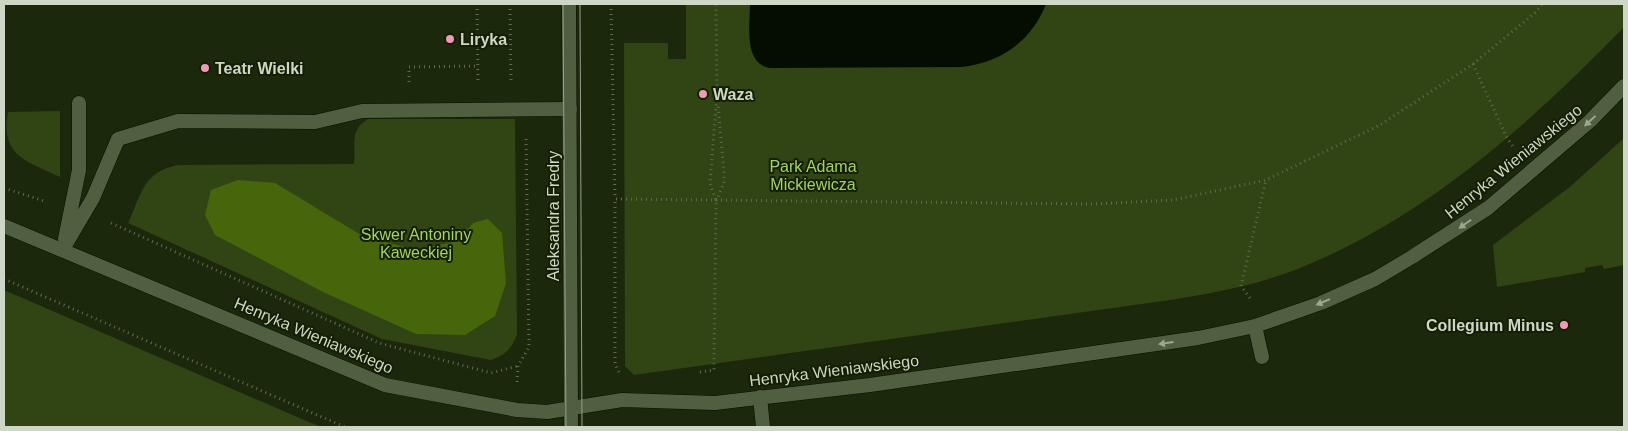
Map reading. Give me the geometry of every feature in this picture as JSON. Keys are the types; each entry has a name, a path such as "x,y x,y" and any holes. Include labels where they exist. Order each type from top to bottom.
{"street":[{"name":"Aleksandra Fredry","path":"570,4 571,427"},
{"name":"Henryka Wieniawskiego","path":"4,226 63,249 385,386 517,410 547,412 622,400 715,403 870,385 1198,338 1261,324 1321,304 1374,279 1488,208 1590,121 1624,86"},
{"path":"63,249 79,170 79,103"},
{"path":"63,249 94,198 118,139 178,121 315,122 362,111 570,109"},
{"path":"1261,324 1262,357"},
{"path":"760,397 763,427"}],"path":[{"path":"477,4 478,82"},
{"path":"106,221 379,343 492,373 518,366 529,347 527,140 511,89 510,4"},
{"path":"611,4 615,199 615,364 621,378"},
{"path":"716,4 717,94 724,183 716,200"},
{"path":"615,199 1094,204 1173,200 1266,180 1380,125 1473,64 1536,12 1542,4"},
{"path":"1473,64 1507,138 1531,171"},
{"path":"695,373 714,370 716,200 710,183 717,94"},
{"path":"1261,324 1241,286 1266,180"},
{"path":"4,279 345,427"}],"green space":[{"name":"Park Adama Mickiewicza","path":"686,4 1624,4 1624,27 1551,99 1472,166 1431,197 1387,225 1342,249 1279,276 1230,289 1163,301 634,375 625,366 624,43 668,43 668,59 686,59"},
{"path":"60,111 60,177 27,161 19,155 12,148 8,139 7,127 8,112"},
{"name":"Skwer Antoniny Kaweckiej","path":"368,119 515,119 517,334 511,347 501,356 491,360 382,339 128,223 145,185 157,173 166,168 178,165 354,164 356,133 362,123"},
{"path":"1624,138 1624,265 1604,269 1602,265 1585,268 1585,272 1497,287 1493,245 1571,186"},
{"path":"238,180 275,183 361,235 415,250 458,241 473,223 488,219 502,233 506,283 495,316 465,335 416,334 323,292 215,235 205,215 211,190"},
{"path":"4,290 304,420 322,427 4,427"}],"shaded area":[{"path":"750,4 1046,4 1032,29 1013,48 1002,55 976,64 962,67 771,68 762,65 756,60 752,52 749,32"}],"tram line":[{"path":"563,4 566,427"},
{"path":"580,4 582,427"}],"place":[{"name":"Liryka","path":"450,39"},
{"name":"Teatr Wielki","path":"205,68"},
{"name":"Waza","path":"703,94"},
{"name":"Collegium Minus","path":"1564,325"}]}
